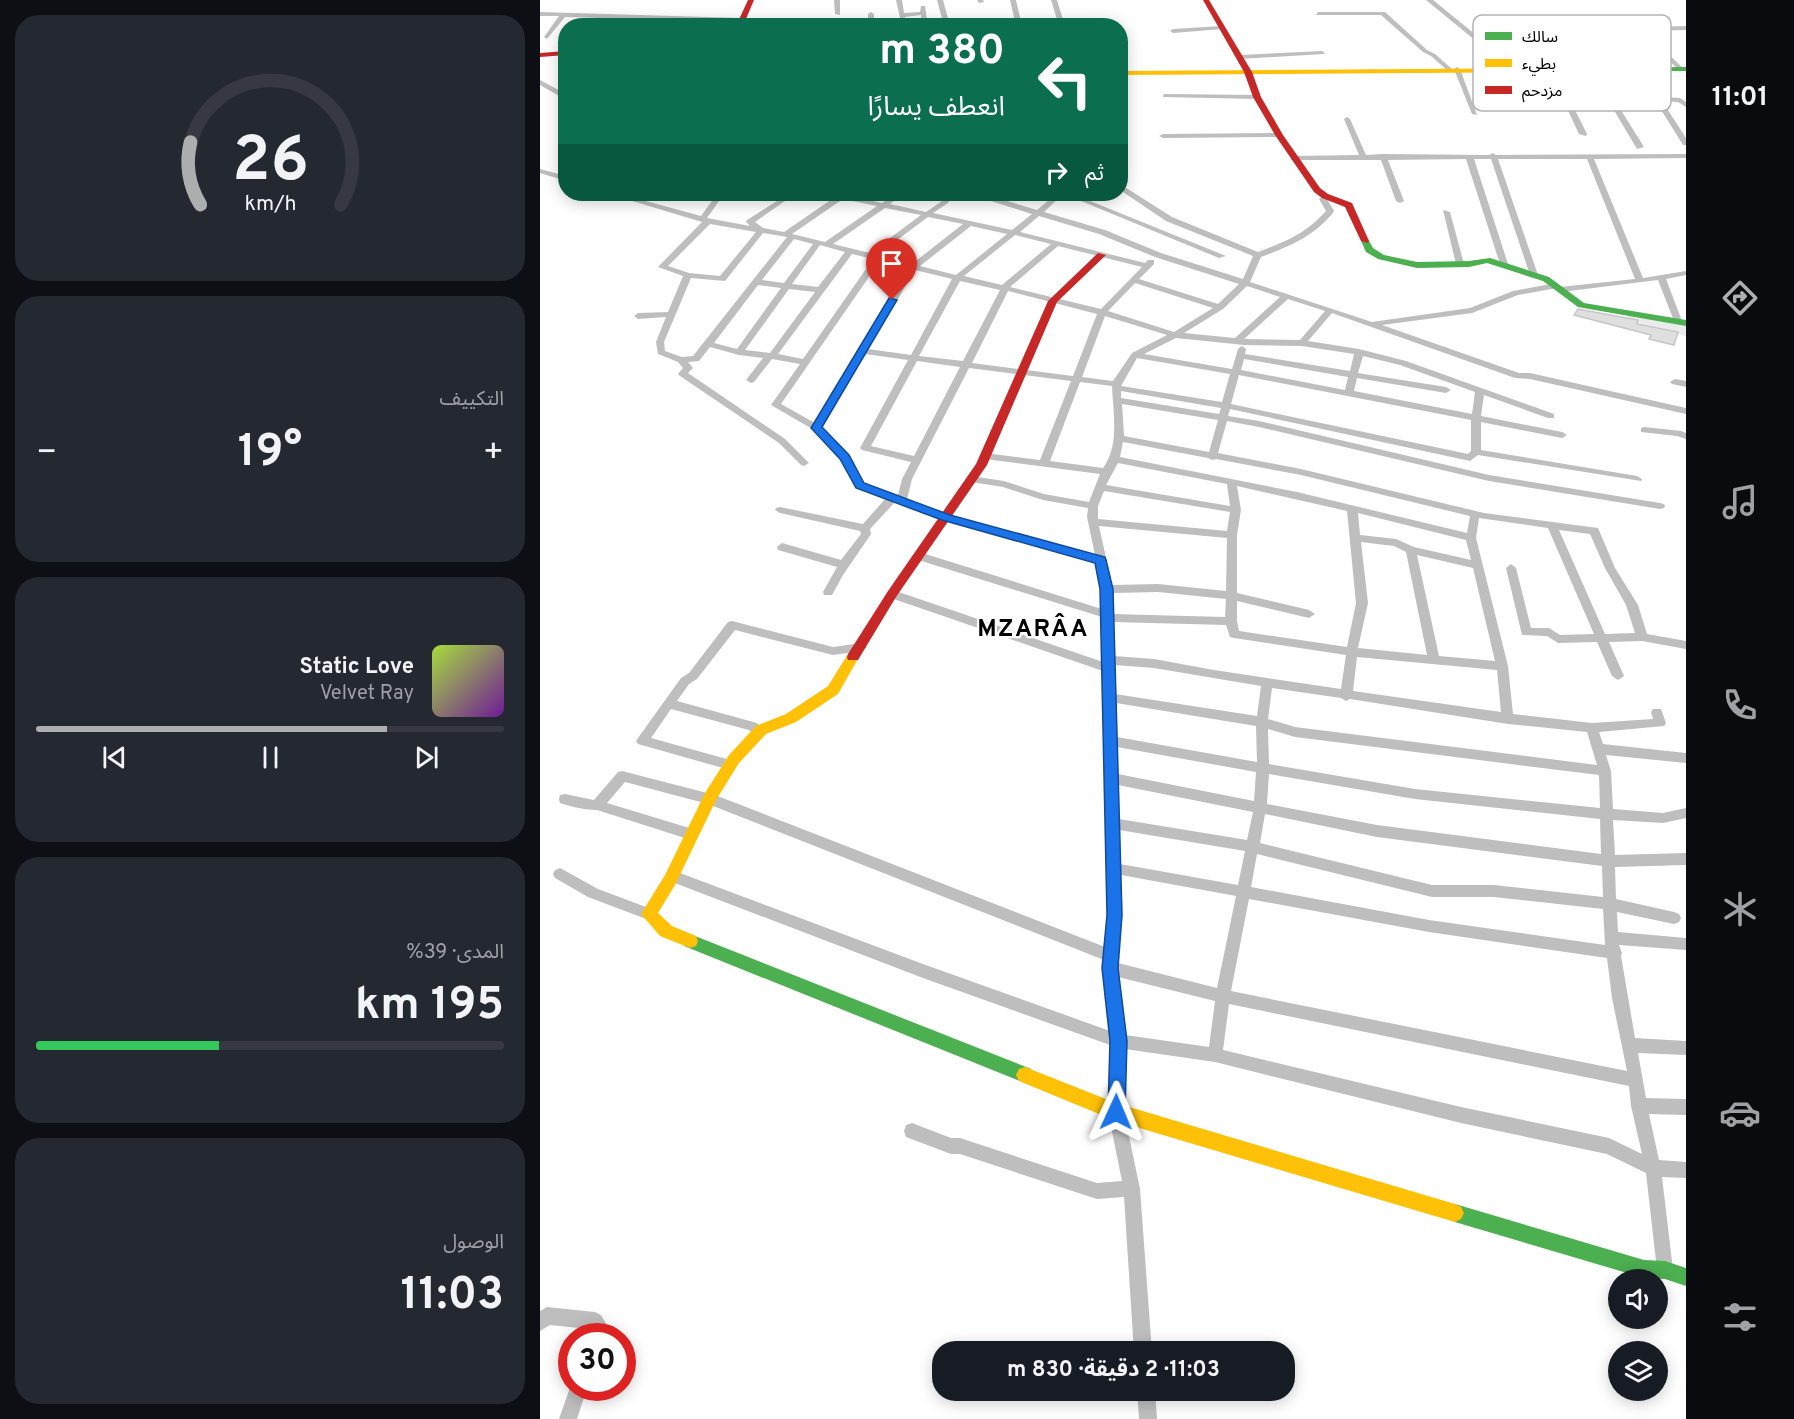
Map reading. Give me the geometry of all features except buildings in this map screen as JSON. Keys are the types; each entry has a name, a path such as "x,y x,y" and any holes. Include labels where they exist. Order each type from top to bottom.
{"street":[{"path":"742,18 751,0"},
{"path":"837,0 838,14"},
{"path":"899,0 902,18 924,10 924,18"},
{"path":"940,0 945,18"},
{"path":"1013,0 1017,18"},
{"path":"1054,0 1060,18"},
{"path":"1206,0 1248,72 1257,96 1294,158 1317,190 1352,209 1364,241 1373,254 1395,262 1417,265 1460,264 1480,260 1504,264 1534,275 1558,288 1581,305 1682,322"},
{"path":"1429,0 1473,36"},
{"path":"1318,14 1383,13 1425,51 1453,69 1473,110"},
{"path":"561,18 564,14"},
{"path":"541,16 564,14 642,18"},
{"path":"547,37 558,22"},
{"path":"1173,31 1221,28"},
{"path":"1671,28 1686,28"},
{"path":"1239,57 1322,53"},
{"path":"540,55 558,54"},
{"path":"1671,58 1683,69"},
{"path":"1128,69 1248,72 1473,69"},
{"path":"540,82 558,93"},
{"path":"1165,96 1257,96"},
{"path":"1671,100 1680,100 1686,105"},
{"path":"1572,111 1583,134"},
{"path":"1617,111 1640,147"},
{"path":"1665,111 1686,143"},
{"path":"1347,119 1363,156"},
{"path":"1163,136 1279,135"},
{"path":"1294,158 1493,155 1686,156"},
{"path":"1493,155 1534,275"},
{"path":"1589,155 1640,281"},
{"path":"1383,156 1400,201"},
{"path":"1469,156 1504,264"},
{"path":"540,171 558,177"},
{"path":"1128,191 1169,219 1258,255"},
{"path":"1142,1341 1132,1189 1116,1112 1118,1041 1111,962 1115,915 1107,589 1100,560 1093,506 1106,472 1115,459 1119,438 1117,390 1135,355 1174,336 1220,308 1246,282 1258,255 1295,240 1316,227 1330,211 1323,199 1325,196"},
{"path":"637,201 705,221 788,235 1004,288 1102,313 1174,336 1302,343 1359,352 1403,363 1551,416"},
{"path":"718,201 705,221 662,267 688,276 722,279 761,231"},
{"path":"761,231 750,222 782,201"},
{"path":"688,276 660,342 661,352 681,360 696,359 756,282 788,235 835,201"},
{"path":"865,201 1016,233 1147,266"},
{"path":"828,244 890,201"},
{"path":"945,201 875,257 776,405 817,428 845,457 860,485 946,517 1100,560"},
{"path":"1000,201 1102,232 1158,255 1330,310 1518,376 1530,376 1686,411"},
{"path":"917,460 865,448 957,278 1016,233 1052,201"},
{"path":"1085,201 1222,256"},
{"path":"1446,212 1460,264"},
{"path":"817,428 913,267 970,223"},
{"path":"739,352 818,242"},
{"path":"865,528 898,499 967,366 1004,288 1056,244"},
{"path":"751,380 850,250"},
{"path":"649,914 672,876 691,834 730,765 767,726 792,717 819,696 833,690 892,594 985,456 1053,301 1101,255"},
{"path":"1044,463 1102,313 1158,255"},
{"path":"1370,324 1472,310 1516,293 1640,281 1686,273"},
{"path":"1661,277 1682,322"},
{"path":"1134,280 1220,308"},
{"path":"756,282 820,290"},
{"path":"1212,457 1236,374 1240,356 1240,341 1286,296"},
{"path":"1302,343 1330,310"},
{"path":"638,316 672,314"},
{"path":"708,344 739,352 805,362"},
{"path":"861,351 1078,378 1224,420 1259,424 1489,478 1660,506"},
{"path":"1349,393 1359,352"},
{"path":"1135,355 1349,393 1562,435"},
{"path":"1240,356 1446,390"},
{"path":"681,360 688,368 683,374 703,390 782,441 804,463"},
{"path":"1675,382 1686,384"},
{"path":"1117,390 1227,406 1470,458 1476,452 1476,419 1480,391"},
{"path":"1644,430 1678,433 1686,438"},
{"path":"860,431 869,440"},
{"path":"1119,438 1301,472 1475,514 1594,531 1610,568 1632,605 1642,637"},
{"path":"1476,452 1637,479"},
{"path":"985,456 1106,472"},
{"path":"1115,459 1297,495 1471,538"},
{"path":"971,479 1004,484 1043,497 1093,506"},
{"path":"1231,481 1236,510 1232,535 1233,596 1226,621 1234,633 1352,652 1502,666"},
{"path":"1101,487 1236,510"},
{"path":"1346,696 1362,603 1352,509"},
{"path":"780,510 865,528"},
{"path":"1475,514 1471,538 1502,666 1508,719"},
{"path":"1094,522 1232,535"},
{"path":"1551,524 1618,676"},
{"path":"828,592 866,534 865,528"},
{"path":"1356,538 1396,543 1411,550 1477,565"},
{"path":"782,547 844,565"},
{"path":"1411,550 1434,660"},
{"path":"919,555 1107,617 1226,621"},
{"path":"1511,568 1526,632 1549,632 1558,639 1642,637 1686,645"},
{"path":"1107,589 1158,588 1233,596 1309,614"},
{"path":"892,594 1108,664 1133,659 1197,673 1346,696 1508,719 1592,728 1660,723 1657,712"},
{"path":"730,765 642,741 685,681 693,676 732,625 833,651 861,647"},
{"path":"1215,1055 1223,996 1260,807 1263,766 1262,722 1267,682"},
{"path":"1108,697 1262,722 1295,732 1605,771"},
{"path":"670,704 753,726 759,732"},
{"path":"1592,728 1605,771 1611,938 1615,952 1619,998 1653,1168 1665,1269"},
{"path":"1109,741 1415,794 1663,818 1686,813"},
{"path":"1600,750 1686,758"},
{"path":"597,805 622,776 710,799 1111,962 1223,996 1636,1080"},
{"path":"1110,778 1377,831 1608,861 1686,859"},
{"path":"565,799 597,805 691,834"},
{"path":"1111,823 1253,847 1432,891 1494,891 1610,904 1674,918"},
{"path":"1113,868 1245,890 1429,926 1615,952"},
{"path":"560,874 593,893 649,914 666,931 1116,1112 1644,1269"},
{"path":"672,876 923,971 1118,1041 1215,1055 1461,1115 1609,1146 1653,1168 1686,1170"},
{"path":"1611,938 1686,944"},
{"path":"1628,1045 1686,1048"},
{"path":"1639,1106 1686,1107"},
{"path":"912,1131 951,1146 960,1146 1097,1191 1132,1189"},
{"path":"1668,1271 1686,1276"},
{"path":"540,1322 547,1316 596,1323"},
{"path":"568,1419 574,1401"},
{"path":"1147,1401 1148,1419"}],"shaded area":[{"path":"1629,315 1686,326 1686,336 1641,327 1640,322 1628,320"}],"traffic: fast":[{"path":"1671,69 1686,69"},
{"path":"1365,241 1369,250 1381,257 1417,265 1469,264 1487,260 1546,279 1581,305 1686,323"},
{"path":"690,941 1025,1075"},
{"path":"1455,1213 1644,1269 1665,1270 1686,1277"}],"traffic: slow":[{"path":"1128,73 1473,71"},
{"path":"690,941 666,931 649,914 670,880 710,797 734,759 761,730 791,718 833,690 853,657"},
{"path":"1025,1075 1116,1112 1455,1213"}],"traffic: jam":[{"path":"743,18 751,0"},
{"path":"1206,0 1248,72 1257,97 1279,135 1317,190 1325,196 1349,205 1365,241"},
{"path":"540,55 558,54"},
{"path":"853,657 892,594 981,465 1053,301 1101,255"}],"district":[{"name":"MZARÂA","path":"1033,628"}],"route":[{"path":"892,300 817,428 845,457 860,485 946,517 1100,560 1107,589 1115,915 1110,968 1118,1041 1116,1112"}]}
